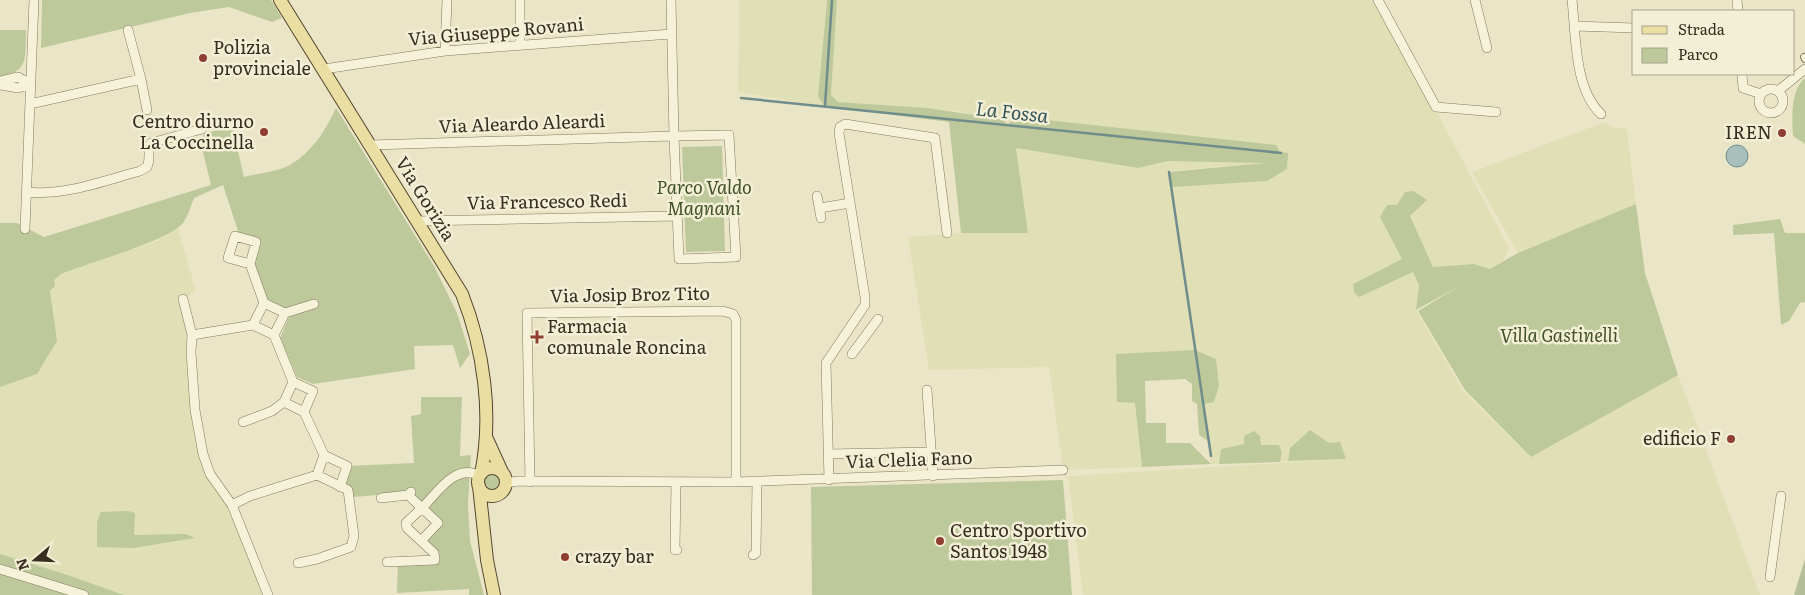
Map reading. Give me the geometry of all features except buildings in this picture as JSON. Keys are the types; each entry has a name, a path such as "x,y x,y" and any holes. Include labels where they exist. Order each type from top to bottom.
{"main road":[{"name":"Via Gorizia","path":"280,0 450,272 472,321 484,383 486,436 480,479 483,527 494,595"},
{"name":"Via Gorizia","path":"483,527 488,507 503,483 486,436"},
{"path":"491,468 503,483 488,495 480,479 491,468"}],"street":[{"path":"25,229 34,0"},
{"path":"445,51 447,0"},
{"path":"520,0 520,45"},
{"path":"671,0 674,136"},
{"path":"1378,0 1436,107 1496,112"},
{"path":"1475,0 1487,48"},
{"path":"1572,0 1582,83 1591,105 1601,114"},
{"path":"1575,26 1632,28"},
{"path":"128,30 147,110"},
{"name":"Via Giuseppe Rovani","path":"324,69 445,51 671,34"},
{"path":"0,83 18,77 28,68 32,54"},
{"path":"1778,91 1805,69"},
{"path":"1742,75 1743,88 1761,94 1771,89 1778,91 1782,96 1782,103 1779,109 1774,112 1767,112 1761,108 1759,100 1761,94"},
{"path":"18,77 31,84"},
{"path":"30,109 141,79"},
{"path":"0,83 14,88 30,109"},
{"path":"14,88 31,84"},
{"path":"829,480 826,363 865,305 839,133 840,127 845,124 935,138 948,233"},
{"path":"27,192 45,194 60,192 140,171 147,167 151,158 148,148 151,143 202,130"},
{"name":"Via Aleardo Aleardi","path":"371,144 674,136 729,135 736,257 679,259 674,136"},
{"path":"817,196 821,218"},
{"path":"820,208 850,203"},
{"name":"Via Francesco Redi","path":"418,221 677,216"},
{"path":"250,264 264,303 285,313 314,304"},
{"path":"183,299 192,335 191,352 195,410 203,454 210,474 232,505 268,595"},
{"path":"253,325 264,303"},
{"name":"Via Josip Broz Tito","path":"530,482 527,313 722,310 733,314 736,320 736,482"},
{"path":"274,335 285,313"},
{"path":"852,354 878,319"},
{"path":"192,335 253,325 274,335 293,382 313,391 304,412"},
{"path":"848,329 864,338"},
{"path":"243,422 272,411 284,402 293,382"},
{"path":"927,390 933,476"},
{"path":"284,402 304,412 324,455 346,466 340,487"},
{"path":"829,454 931,452"},
{"path":"316,476 324,455"},
{"name":"Via Clelia Fano","path":"503,483 829,480 1063,470"},
{"path":"386,562 435,560 434,553 407,528 406,523 456,474 471,473 480,479"},
{"path":"232,505 250,496 316,476 348,490 354,536 351,547 317,559 298,563"},
{"path":"754,555 756,553 757,481"},
{"path":"676,482 674,550 677,550"},
{"path":"382,498 410,493 438,523 421,541"},
{"path":"1770,577 1781,496"},
{"path":"0,569 84,595"}],"green space":[{"path":"42,0 271,0 282,18 272,22 229,7 190,13 41,48"},
{"path":"739,0 827,0 818,96 824,106 738,92"},
{"path":"827,0 837,0 831,95 838,102 927,108 1002,119 1007,125 1017,117 1276,145 1280,152 1288,153 1287,169 1267,181 1172,187 1169,172 1264,163 1168,161 1138,168 1016,148 1028,233 961,233 949,122 824,106 818,96"},
{"path":"837,0 1377,0 1509,248 1503,261 1490,269 1474,264 1433,267 1410,216 1397,205 1380,217 1402,259 1353,284 1359,296 1413,272 1419,285 1416,310 1463,391 1531,457 1678,375 1760,595 1083,595 1068,476 1346,459 1340,443 1290,447 1288,461 1280,462 1282,453 1261,445 1244,444 1221,449 1219,464 1211,464 1203,403 1214,402 1219,386 1216,359 1117,354 1117,402 1135,403 1142,467 1063,470 1049,367 929,370 908,237 961,233 1028,233 1016,148 1138,168 1168,161 1270,162 1170,171 1172,186 1287,161 1007,125 958,111 838,102 831,95"},
{"path":"0,30 26,30 25,55 21,67 10,74 0,76"},
{"path":"1805,78 1805,144 1793,136 1792,121 1794,97 1800,83"},
{"path":"336,108 434,266 457,313 470,354 460,368 453,345 414,346 415,369 313,384 297,377 280,338 291,312 264,303 250,264 256,242 235,236 238,231 223,185 194,198 185,220 175,230 145,244 61,274 54,280 55,286 50,291 57,341 37,374 0,387 0,223 17,223 44,237 211,185 200,140 204,139 203,134 229,127 233,130 244,177 285,167 298,160 312,147 328,124"},
{"path":"1605,122 1614,128 1627,129 1636,204 1518,253 1472,172"},
{"name":"Parco Valdo Magnani","path":"722,146 725,251 686,252 682,147"},
{"name":"Villa Gastinelli","path":"1413,191 1427,200 1410,216 1433,267 1474,264 1490,269 1518,253 1636,204 1645,273 1678,375 1531,457 1465,390 1418,311 1461,285 1416,310 1419,285 1413,272 1359,297 1354,292 1353,284 1402,259 1380,217 1387,205 1397,205 1405,192"},
{"path":"1780,219 1785,233 1805,233 1805,302 1800,303 1789,321 1781,325 1774,233 1733,235 1733,225"},
{"path":"178,228 196,291 183,299 178,296 187,332 194,434 199,455 230,508 264,595 124,595 0,554 0,379 40,292 61,274 154,242"},
{"path":"1195,350 1216,359 1219,386 1214,402 1203,404 1208,441 1199,435 1197,404 1192,401 1192,384 1185,379 1145,381 1146,423 1166,423 1166,443 1190,443 1211,464 1142,467 1135,403 1117,402 1116,354"},
{"path":"421,397 462,397 460,456 471,455 468,504 470,541 484,595 469,595 469,589 397,593 398,562 435,560 421,541 437,523 411,492 354,497 348,490 340,487 347,466 414,463 411,416 421,414"},
{"path":"1310,430 1329,443 1340,442 1346,459 1288,461 1290,448"},
{"path":"1254,431 1260,436 1261,445 1279,445 1282,453 1280,462 1219,464 1221,449 1244,444 1244,436"},
{"path":"489,474 495,474 500,479 498,488 489,490 484,485 484,479"},
{"name":"Centro Sportivo Santos 1948","path":"1063,480 1072,595 812,595 811,487"},
{"path":"128,511 135,513 134,535 186,534 195,538 133,548 97,547 97,522 101,512"},
{"path":"0,554 68,575 124,595 0,595"},
{"path":"1805,559 1805,595 1794,595"}],"water":[{"path":"1737,145 1745,148 1748,156 1745,164 1737,167 1729,164 1726,156 1729,148"}],"waterway":[{"path":"825,106 832,0"},
{"name":"La Fossa","path":"741,98 1281,153"},
{"path":"1169,172 1211,456"}],"place":[{"name":"Polizia provinciale","path":"203,58"},
{"name":"Centro diurno La Coccinella","path":"264,132"},
{"name":"IREN","path":"1782,133"},
{"name":"Farmacia comunale Roncina","path":"537,337"},
{"name":"edificio F","path":"1731,439"},
{"name":"Centro Sportivo Santos 1948","path":"940,541"},
{"name":"crazy bar","path":"565,557"}]}
